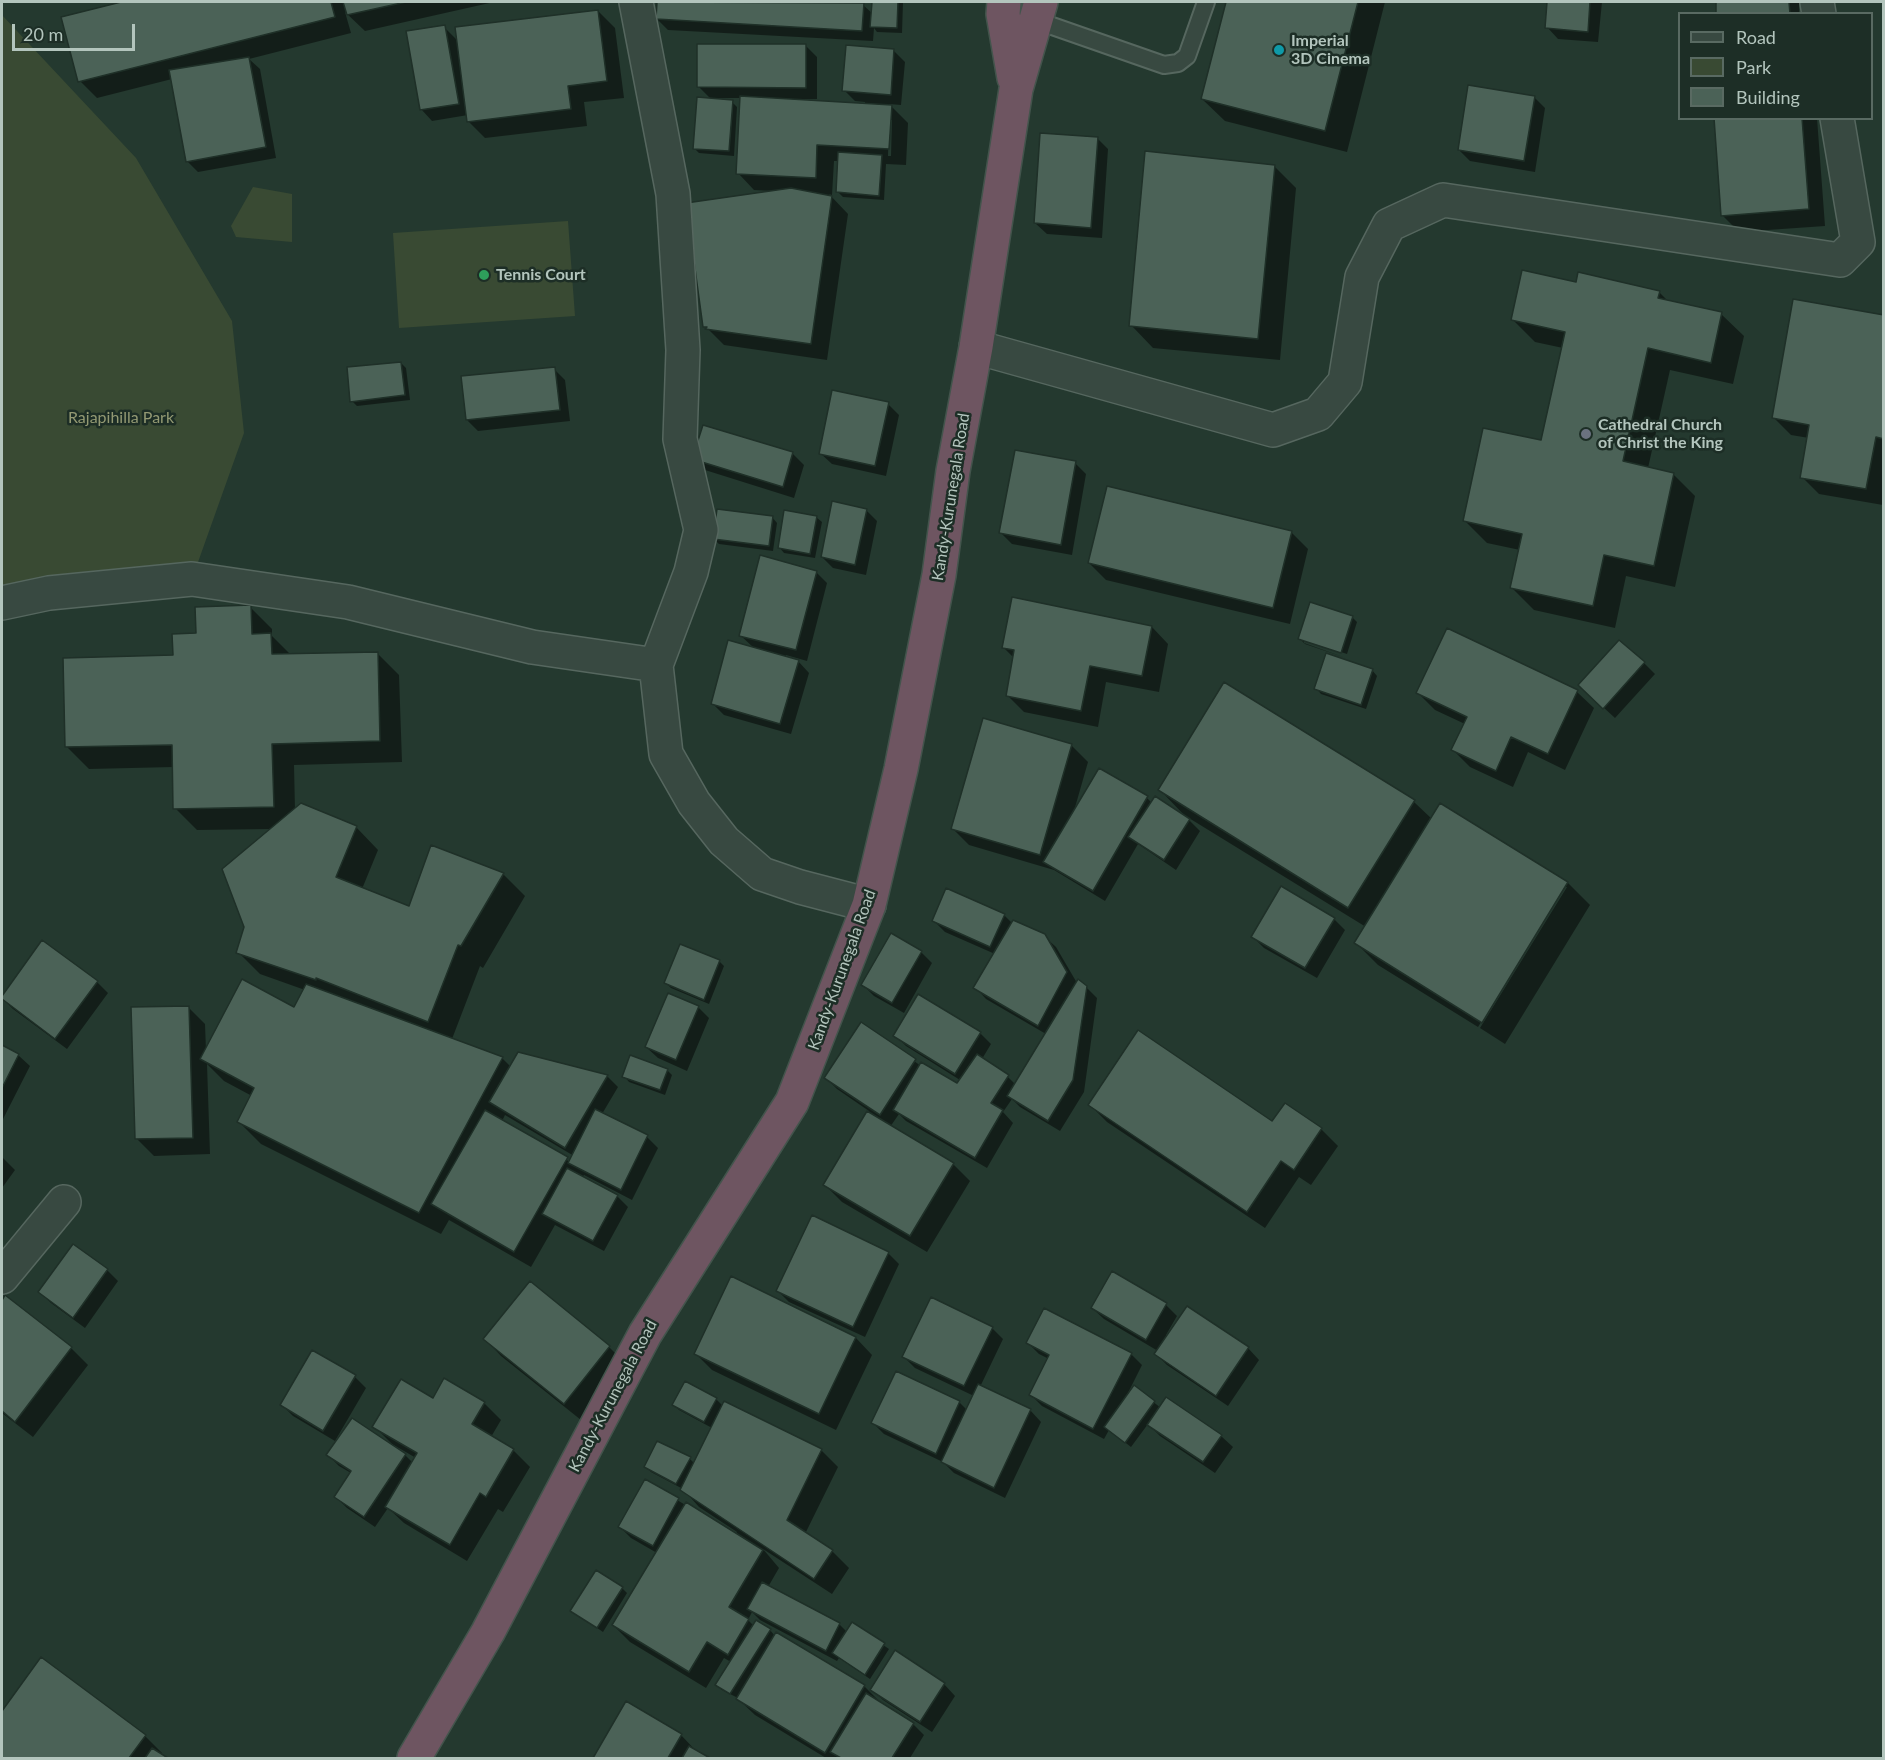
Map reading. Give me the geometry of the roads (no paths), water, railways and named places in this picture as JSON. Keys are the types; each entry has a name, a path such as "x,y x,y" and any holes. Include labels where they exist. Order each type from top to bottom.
{"highway":[{"name":"Kandy-Kurunegala Road","path":"1004,2 1003,14 1016,89"},
{"name":"Kandy-Kurunegala Road","path":"414,1758 488,1632 645,1334 792,1102 869,905 885,843 939,575 953,471 976,347 1016,89 1038,11"}],"street":[{"path":"636,2 673,194 683,350 680,439 701,530 691,572 656,665 666,754 694,803 724,841 762,874 800,887 869,905"},
{"path":"976,347 1273,430 1318,414 1345,382 1362,277 1389,225 1443,200 1840,260 1858,242 1837,120"},
{"path":"2,603 49,593 192,579 348,602 532,647 656,665"},
{"path":"2,1277 64,1202"}],"lane":[{"path":"1038,11 1164,65 1178,63 1187,56 1206,2"}],"place":[{"name":"Imperial 3D Cinema","path":"1279,50"},
{"name":"Tennis Court","path":"484,275"},
{"name":"Cathedral Church of Christ the King","path":"1586,434"}],"park label":[{"name":"Rajapihilla Park","path":"121,418"}]}
